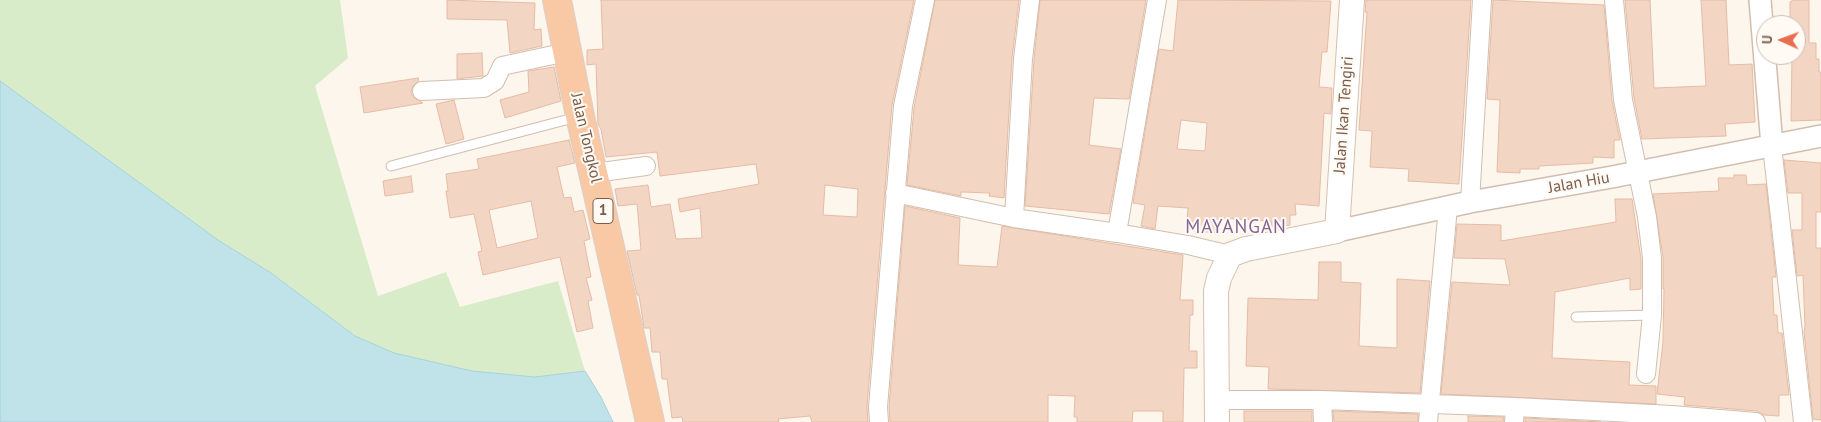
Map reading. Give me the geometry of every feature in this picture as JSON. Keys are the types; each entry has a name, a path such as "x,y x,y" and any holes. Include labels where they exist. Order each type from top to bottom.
{"highway":[{"name":"Jalan Tongkol","path":"556,0 580,116 650,422"}],"main road":[{"name":"Jalan Ikan Tengiri","path":"1337,230 1352,0"},
{"path":"1216,411 1216,291 1222,270 1230,256 1246,248 1337,230"}],"street":[{"path":"879,422 903,106 925,0"},
{"path":"1014,218 1023,59 1030,0"},
{"path":"1117,233 1157,0"},
{"path":"1470,202 1482,0"},
{"path":"1614,0 1623,100 1638,172 1652,258 1652,315 1646,374"},
{"path":"1760,0 1772,146 1803,422"},
{"path":"422,91 484,88 495,81 502,66 567,52"},
{"name":"Jalan Hiu","path":"1337,230 1470,202 1638,172 1821,136"},
{"path":"594,173 646,166"},
{"path":"895,193 1014,218 1188,245 1230,256"},
{"path":"1428,422 1448,207"},
{"path":"1322,400 1323,422"},
{"path":"1216,411 1322,400 1430,404 1514,414 1672,415 1750,422"}],"lane":[{"path":"391,166 580,116"},
{"path":"1576,317 1652,315"}],"green space":[{"path":"0,0 340,0 348,58 315,86 378,296 446,272 460,307 558,281 585,371 535,377 472,371 394,353 355,336 271,273 218,240 0,81"}],"water":[{"path":"0,81 218,240 271,273 355,336 394,353 472,371 535,377 585,371 601,397 613,422 0,422"}],"building":[{"path":"447,0 535,3 534,30 541,29 542,46 510,53 507,20 447,19"},
{"path":"601,0 914,0 892,105 867,406 868,422 812,422 810,416 778,419 779,422 683,422 682,417 672,418 667,379 662,379 660,352 652,352 650,328 644,328 639,295 637,295 627,251 641,250 637,204 618,206 615,189 648,185 651,207 670,204 676,239 702,238 700,208 680,212 678,199 759,184 756,164 660,176 657,152 606,157 601,129 598,125 596,64 587,65 587,50 603,49","holes":["825,185 858,189 857,217 823,215"]},
{"path":"935,0 1019,0 1012,58 1004,198 989,196 990,193 961,192 961,196 907,185 914,108"},
{"path":"1040,0 1146,0 1129,99 1094,98 1089,145 1121,149 1109,214 1025,206 1034,60"},
{"path":"1178,0 1331,1 1327,52 1322,52 1319,87 1332,88 1331,114 1324,113 1319,206 1295,204 1296,215 1290,215 1290,225 1272,227 1271,221 1220,218 1219,233 1186,230 1188,208 1158,206 1155,229 1141,226 1145,205 1133,203 1159,49 1173,51","holes":["1181,120 1207,123 1205,151 1177,149"]},
{"path":"1366,0 1471,0 1459,184 1408,181 1409,169 1370,167 1372,131 1359,130 1367,12 1365,12"},
{"path":"1493,0 1604,5 1612,101 1620,140 1614,140 1614,158 1593,157 1593,163 1539,166 1539,169 1520,169 1520,173 1497,172 1500,100 1487,99"},
{"path":"1625,0 1650,0 1654,88 1706,86 1701,0 1726,0 1729,65 1752,64 1755,122 1725,124 1726,136 1642,139 1634,98"},
{"path":"1793,0 1809,0 1809,43 1816,43 1816,59 1819,59 1819,72 1821,72 1821,120 1791,121 1792,65 1806,65 1806,15 1790,15 1790,2"},
{"path":"482,53 483,76 457,79 457,54"},
{"path":"554,67 561,101 505,118 500,100 529,92 528,71"},
{"path":"418,78 419,81 413,86 411,92 413,97 423,103 364,113 360,87"},
{"path":"454,100 464,139 446,144 436,104"},
{"path":"569,140 575,163 557,167 564,198 571,197 574,212 583,210 590,239 584,241 591,277 586,278 592,300 588,301 593,328 577,332 560,257 483,275 478,252 482,251 474,214 450,218 446,191 448,191 446,174 479,169 477,159","holes":["531,201 538,238 497,248 489,210"]},
{"path":"1784,160 1821,163 1821,212 1816,212 1816,248 1821,248 1821,420 1813,419 1804,332 1803,275 1797,276 1792,230 1802,230 1802,193 1788,193"},
{"path":"1734,175 1746,175 1747,185 1766,184 1776,277 1772,277 1774,315 1777,315 1778,333 1782,333 1789,395 1779,395 1779,416 1764,415 1757,411 1684,405 1685,397 1657,394 1663,342 1664,289 1663,257 1653,194 1719,191 1718,178 1734,178"},
{"path":"411,176 413,192 385,196 383,181"},
{"path":"1615,199 1632,199 1641,259 1641,289 1630,290 1630,278 1555,292 1552,358 1630,362 1629,385 1656,386 1656,404 1441,394 1452,282 1510,285 1505,259 1454,258 1457,224 1501,225 1501,241 1616,222"},
{"path":"905,206 960,218 958,265 997,267 1002,226 1183,255 1180,300 1193,300 1193,315 1190,315 1189,351 1197,351 1197,368 1184,368 1183,422 1163,422 1163,411 1133,411 1132,422 1077,422 1077,417 1074,417 1075,396 1048,395 1048,422 890,422 889,407"},
{"path":"1319,262 1341,262 1341,282 1361,283 1359,346 1397,348 1397,279 1430,281 1420,393 1268,389 1269,367 1246,366 1248,298 1318,300"},
{"path":"1244,411 1312,411 1312,422 1244,422"},
{"path":"1333,411 1418,414 1418,422 1334,422"},
{"path":"1468,416 1504,417 1503,422 1468,422"},
{"path":"1525,418 1601,422 1525,422"}],"district":[{"name":"MAYANGAN","path":"1236,228"}]}
